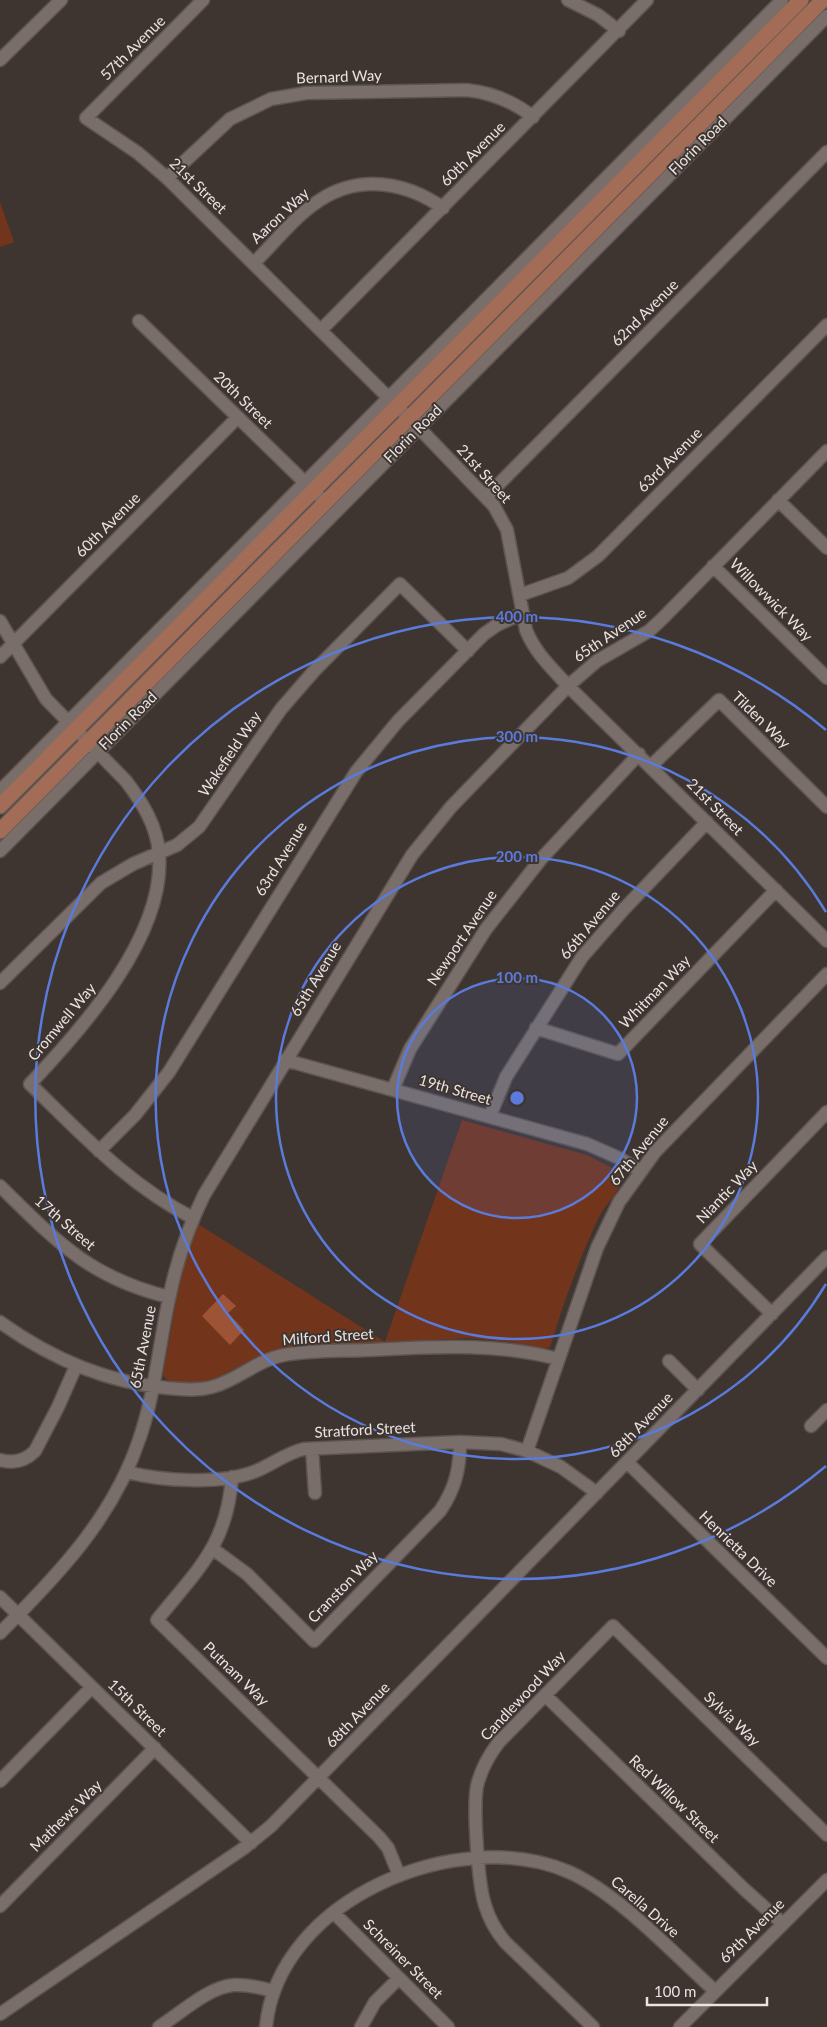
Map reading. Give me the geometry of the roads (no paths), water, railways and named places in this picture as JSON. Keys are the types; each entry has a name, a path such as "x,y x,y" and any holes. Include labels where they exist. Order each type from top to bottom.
{"main road":[{"name":"Florin Road","path":"0,806 71,727 393,401 817,10"},
{"name":"Florin Road","path":"0,831 92,748 325,502 414,422 817,10"}],"street":[{"path":"0,60 60,0"},
{"name":"57th Avenue","path":"86,118 203,0"},
{"path":"568,0 598,15 619,31"},
{"name":"60th Avenue","path":"321,330 619,31 647,0"},
{"name":"Florin Road","path":"393,401 782,0"},
{"name":"Bernard Way","path":"167,178 230,119 256,104 288,95 467,90 494,95 508,100 534,117"},
{"name":"21st Street","path":"86,118 131,148 167,178 393,401 486,496 502,517 507,530 523,613 532,645 568,686 827,941"},
{"name":"62nd Avenue","path":"486,496 827,152"},
{"name":"Aaron Way","path":"254,263 310,208 332,193 347,187 376,183 392,185 422,195 443,208"},
{"name":"20th Street","path":"138,321 325,502"},
{"name":"63rd Avenue","path":"520,595 552,586 568,578 598,556 827,325"},
{"name":"60th Avenue","path":"0,657 238,417"},
{"name":"Florin Road","path":"0,851 92,748 414,422"},
{"name":"65th Avenue","path":"0,1633 77,1551 106,1510 126,1472 141,1435 169,1298 192,1218 285,1060 392,886 431,831 472,784 568,686 597,661 649,631 827,451"},
{"path":"778,500 827,548"},
{"name":"Willowwick Way","path":"713,566 827,678"},
{"name":"Wakefield Way","path":"0,983 101,883 133,864 160,854 177,845 200,826 281,709 314,671 400,584 468,651"},
{"name":"63rd Avenue","path":"99,1150 135,1115 168,1072 356,772 398,721 468,651 496,625 523,613"},
{"name":"Cromwell Way","path":"0,622 46,699 71,727 126,781 137,795 150,820 160,854 154,898 137,941 121,973 90,1018 30,1084 99,1150 144,1189 192,1218"},
{"name":"Tilden Way","path":"651,766 719,700 827,806"},
{"name":"Florin Road","path":"0,790 71,727"},
{"name":"Newport Avenue","path":"393,1089 410,1049 486,929 541,859 639,754"},
{"name":"66th Avenue","path":"490,1116 506,1077 572,972 605,929 707,822"},
{"name":"Whitman Way","path":"536,1028 618,1054 776,890"},
{"name":"67th Avenue","path":"527,1451 597,1248 619,1202 640,1171 666,1140 827,974"},
{"name":"19th Street","path":"285,1060 587,1144 619,1158 640,1171"},
{"name":"Niantic Way","path":"772,1314 700,1244 827,1112"},
{"name":"17th Street","path":"0,1186 58,1243 77,1258 118,1281 169,1298"},
{"name":"68th Avenue","path":"0,2014 251,1843 286,1812 827,1257"},
{"name":"Milford Street","path":"0,1322 37,1346 76,1366 121,1380 182,1389 210,1387 223,1383 268,1360 297,1354 462,1345 504,1348 558,1359"},
{"name":"68th Avenue","path":"669,1361 698,1390"},
{"path":"0,1460 17,1462 35,1451 76,1366"},
{"path":"811,1426 827,1410"},
{"name":"Stratford Street","path":"126,1472 167,1480 232,1477 256,1471 292,1452 312,1449 460,1442 501,1444 527,1451 561,1466 597,1493"},
{"name":"Cranston Way","path":"213,1549 247,1574 314,1640 440,1511 448,1499 457,1476 460,1442"},
{"path":"312,1449 315,1493"},
{"name":"Henrietta Drive","path":"628,1462 827,1658"},
{"name":"Putnam Way","path":"232,1477 228,1515 213,1549 157,1620 379,1837 388,1848 400,1875"},
{"name":"15th Street","path":"0,1597 251,1843"},
{"name":"Candlewood Way","path":"593,2027 499,1934 484,1903 476,1802 480,1777 485,1763 499,1742 614,1626"},
{"name":"Sylvia Way","path":"614,1626 827,1835"},
{"path":"0,1781 92,1687"},
{"name":"Red Willow Street","path":"545,1695 744,1889 783,1924"},
{"name":"Mathews Way","path":"0,1906 155,1748"},
{"name":"Carella Drive","path":"266,2027 273,1991 279,1976 294,1951 334,1914 357,1898 400,1875 441,1862 479,1857 518,1858 537,1861 584,1879 614,1900 715,1991"},
{"name":"69th Avenue","path":"680,2027 827,1880"},
{"name":"Schreiner Street","path":"334,1914 448,2027"},
{"path":"361,2027 375,2002 399,1978"},
{"path":"159,2027 214,1991 224,1987 242,1985 273,1991"}]}
